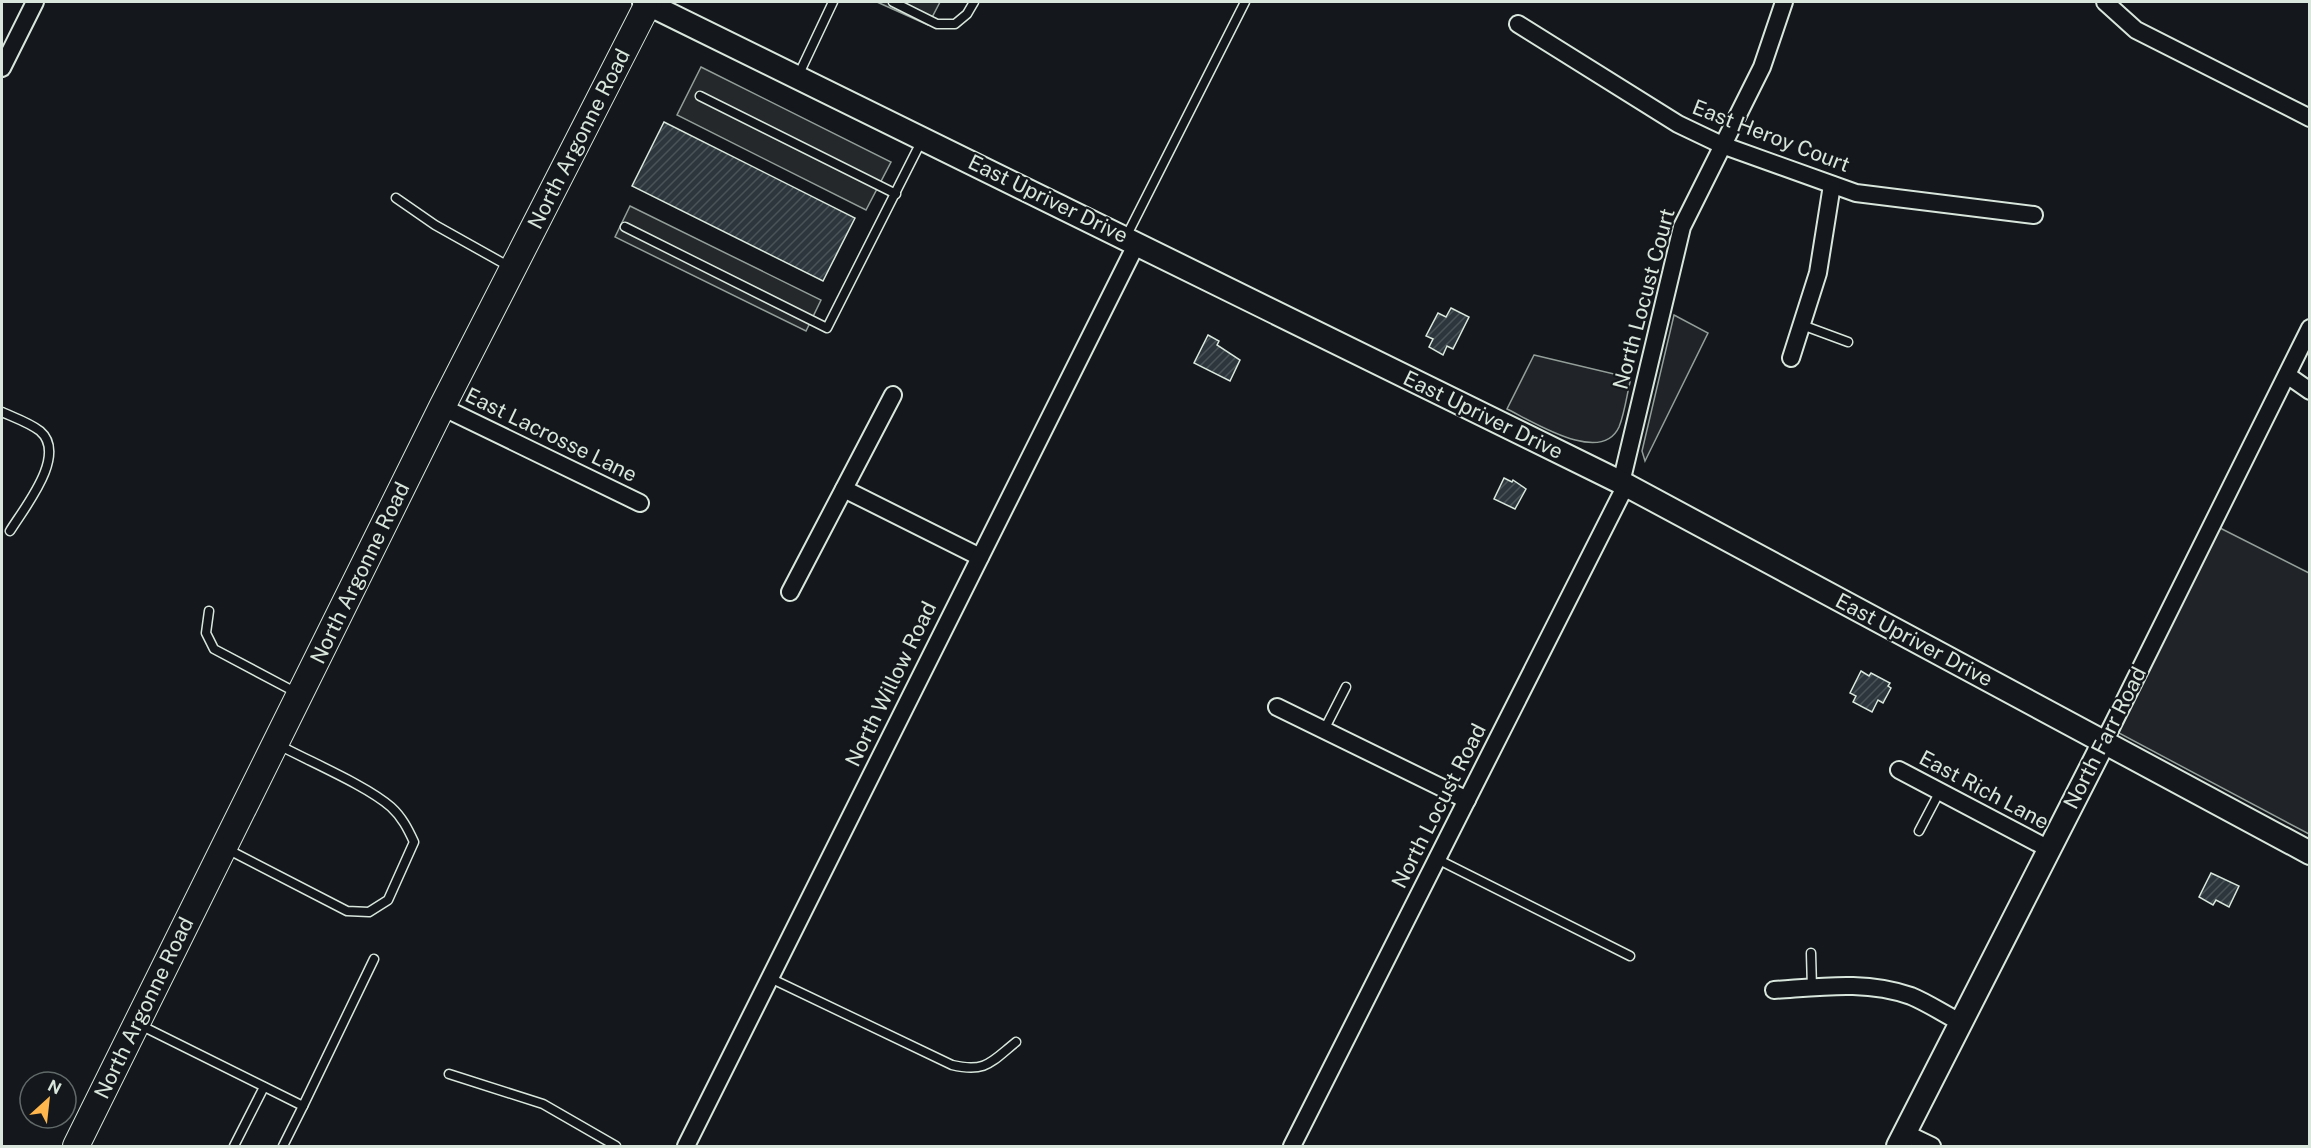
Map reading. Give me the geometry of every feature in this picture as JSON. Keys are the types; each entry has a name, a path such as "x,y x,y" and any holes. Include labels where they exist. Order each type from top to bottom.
{"main road":[{"name":"North Argonne Road","path":"76,1146 442,407 647,2"}],"street":[{"path":"2,68 35,2"},
{"name":"East Upriver Drive","path":"647,2 1623,484 2310,853"},
{"name":"North Locust Court","path":"1623,484 1682,227 1762,67 1784,2"},
{"path":"2104,2 2136,30 2310,118"},
{"name":"East Heroy Court","path":"1518,24 1678,124 1722,146 1856,193 2034,215"},
{"path":"1791,358 1818,273 1832,185"},
{"name":"North Willow Road","path":"686,1146 980,557 1131,240"},
{"name":"North Farr Road","path":"1901,1140 2104,742 2310,328"},
{"path":"2286,375 2310,391"},
{"path":"790,592 893,395"},
{"name":"East Lacrosse Lane","path":"442,407 640,503"},
{"name":"North Locust Road","path":"1292,1146 1623,484"},
{"path":"844,489 980,557"},
{"path":"1277,707 1467,800"},
{"name":"East Rich Lane","path":"1899,770 2049,849"},
{"path":"1774,990 1872,986 1911,997 1960,1022"},
{"path":"1901,1140 1932,1146"}],"lane":[{"path":"798,76 833,2"},
{"path":"893,2 937,24 955,24 967,14 974,2"},
{"path":"1131,240 1245,2"},
{"path":"700,96 896,194"},
{"path":"625,226 827,327 923,137"},
{"path":"396,198 435,225 513,269"},
{"path":"1802,325 1848,342"},
{"path":"2,412 40,431 49,445 48,468 10,531"},
{"path":"208,611 206,633 214,649 300,694"},
{"path":"1324,730 1346,687"},
{"path":"224,847 347,911 369,912 388,900 414,842 405,823 391,807 372,795 276,744"},
{"path":"1919,831 1940,791"},
{"path":"1437,859 1630,956"},
{"path":"1811,953 1812,988"},
{"path":"283,1146 374,959"},
{"path":"770,978 952,1065 972,1070 987,1065 1016,1042"},
{"path":"137,1023 303,1106"},
{"path":"449,1074 543,1104 616,1146"},
{"path":"234,1146 264,1086"}],"shaded area":[{"path":"877,2 940,2 928,25"},
{"path":"701,67 891,162 866,210 677,115"},
{"path":"630,206 821,300 806,331 615,237"},
{"path":"1674,315 1708,333 1645,461 1642,451"},
{"path":"1534,355 1631,378 1619,427 1610,438 1597,442 1582,442 1549,430 1507,409"},
{"path":"2220,528 2309,573 2309,834 2117,732"}],"building":[{"path":"664,122 855,218 823,281 632,186"},
{"path":"1451,308 1469,317 1453,349 1447,346 1443,355 1429,347 1433,339 1426,336 1438,313 1446,317"},
{"path":"1208,335 1219,341 1217,345 1240,360 1230,381 1194,363"},
{"path":"1504,478 1512,482 1513,480 1526,489 1515,509 1494,499"},
{"path":"1861,671 1869,676 1871,673 1890,683 1888,686 1891,688 1883,703 1878,700 1872,712 1853,702 1856,696 1850,693"},
{"path":"2211,873 2239,886 2229,907 2216,900 2213,905 2199,897"}]}
